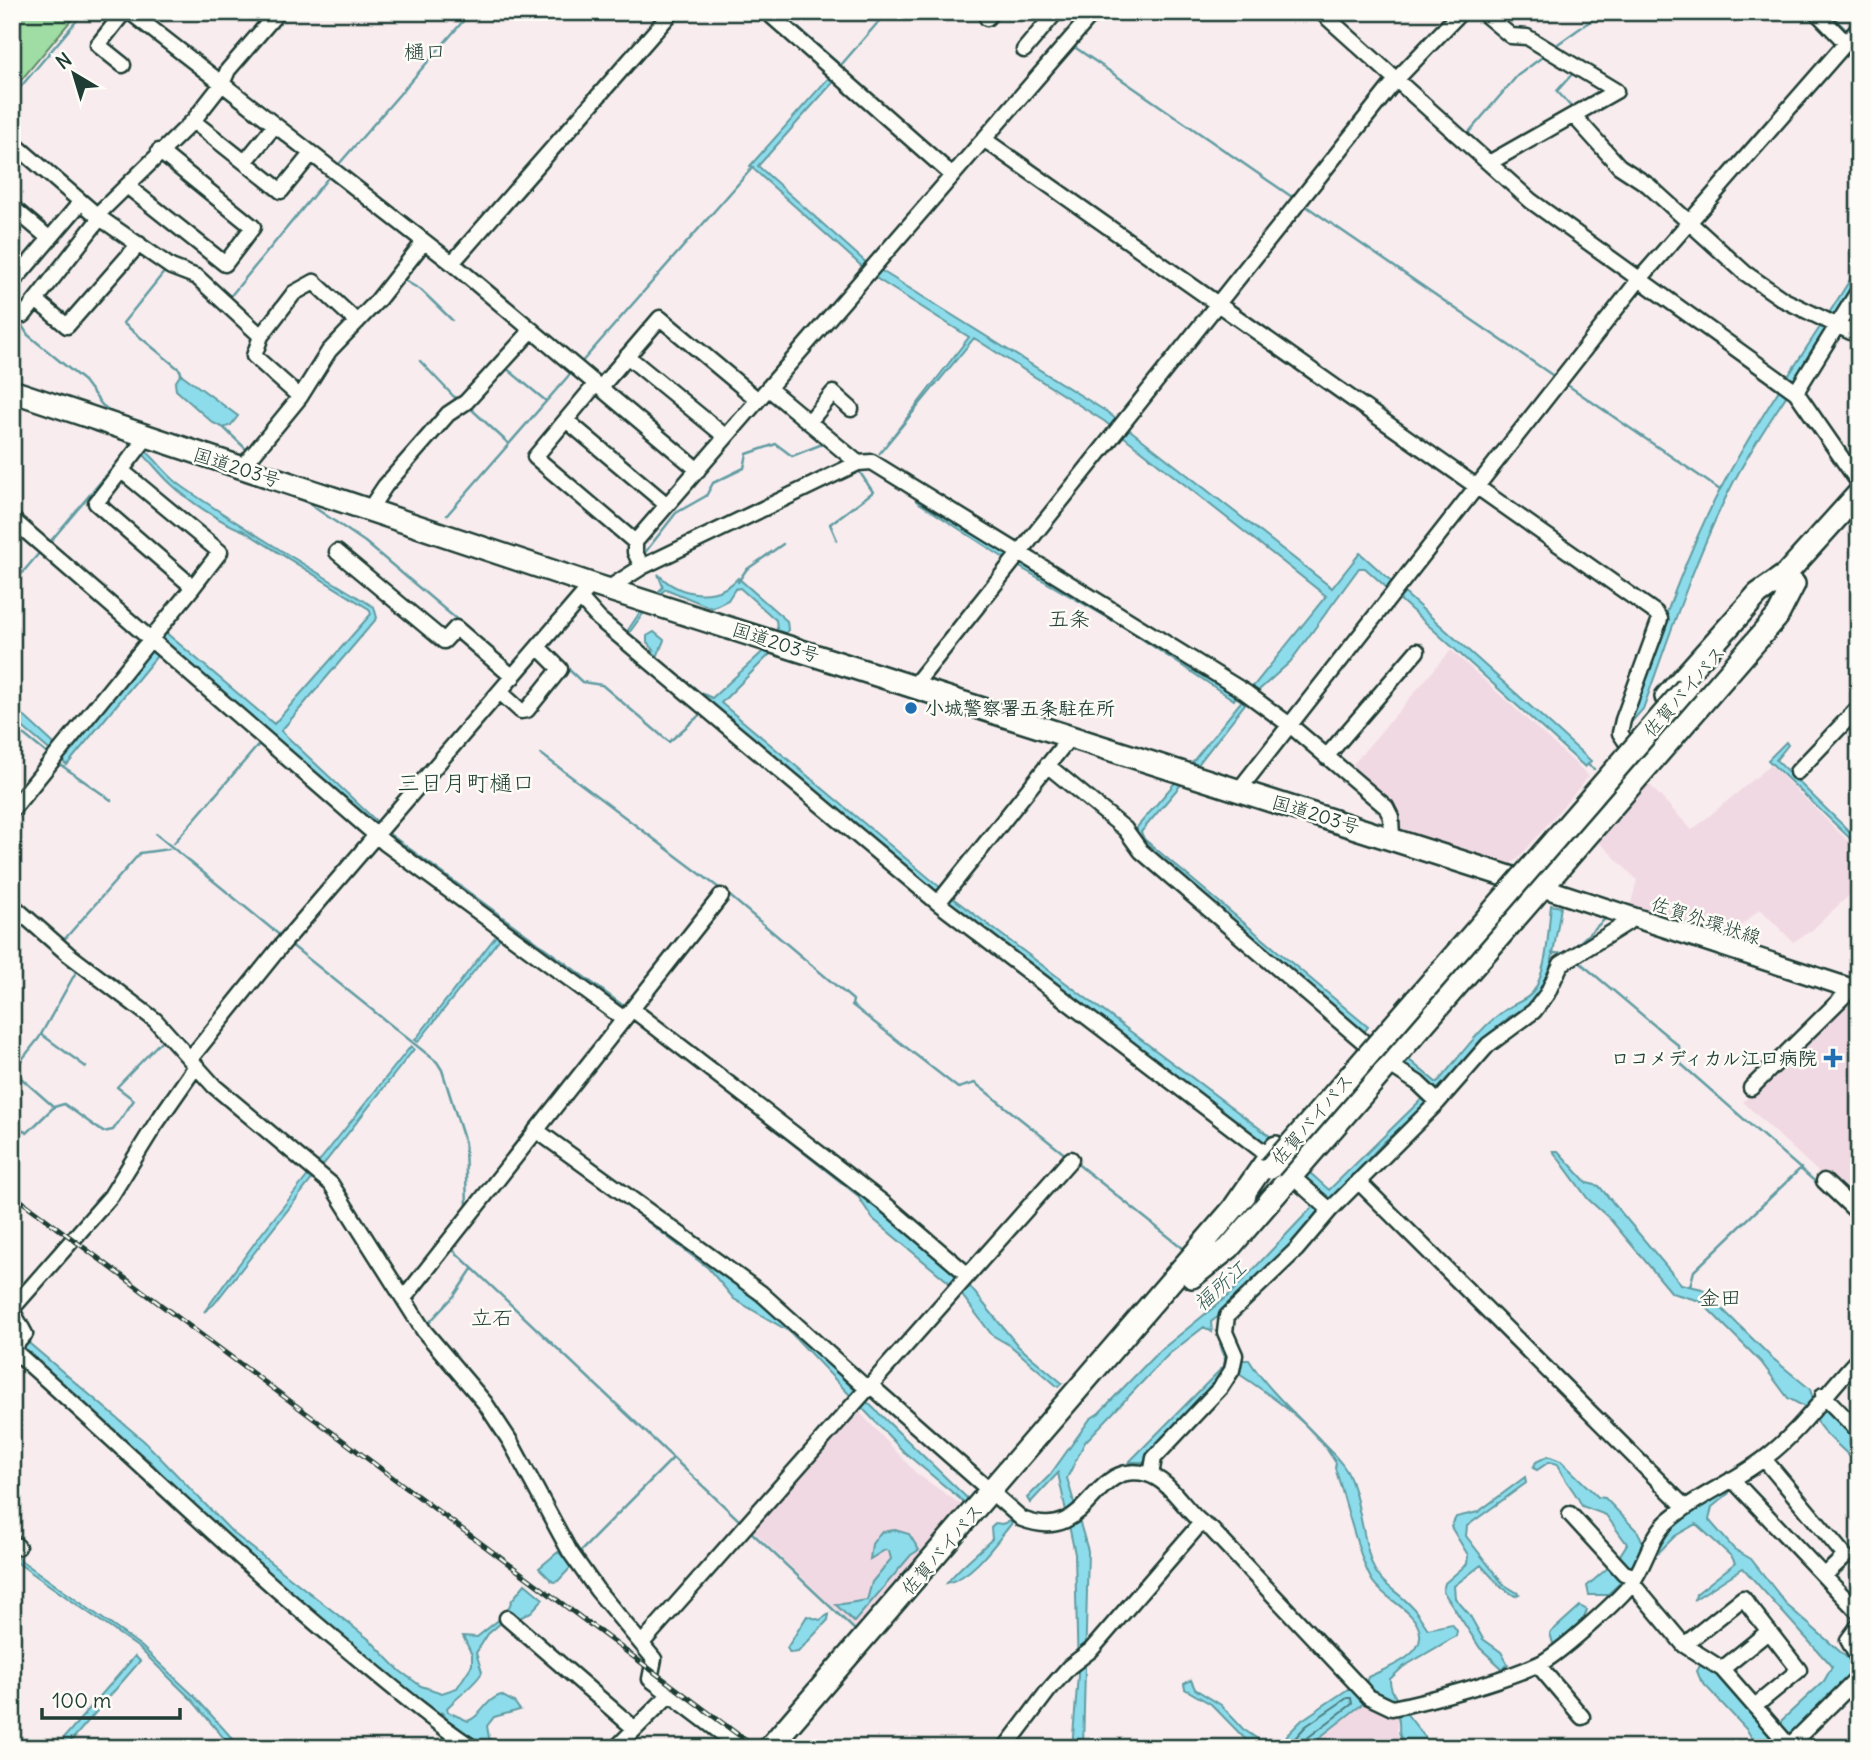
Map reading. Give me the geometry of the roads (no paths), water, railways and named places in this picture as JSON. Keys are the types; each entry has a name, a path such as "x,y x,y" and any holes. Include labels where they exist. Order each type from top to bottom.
{"highway":[{"name":"国道203号","path":"12,391 143,444 242,469 369,510 594,590 1071,736 1541,887"},
{"name":"佐賀バイパス","path":"769,1748 881,1628 1192,1277 1278,1169 1789,580 1859,493"},
{"name":"佐賀バイパス","path":"1789,580 1859,512"},
{"path":"1278,1169 1366,1044 1626,742 1758,594 1789,580"},
{"path":"1278,1169 1390,1065 1777,617 1789,580"},
{"name":"佐賀バイパス","path":"996,1496 1236,1206 1278,1169"},
{"name":"佐賀バイパス","path":"786,1748 881,1628"}],"main road":[{"name":"佐賀外環状線","path":"1541,887 1855,990"}],"street":[{"path":"122,65 97,45 124,12"},
{"path":"130,12 452,263 698,470"},
{"path":"24,315 101,213 159,151 193,121 222,84 228,70 278,12"},
{"path":"452,263 672,12"},
{"path":"767,12 951,174"},
{"path":"1024,50 1056,12"},
{"path":"642,567 635,552 635,542 1094,12"},
{"path":"1321,12 1531,201 1796,392 1859,483"},
{"path":"914,687 1395,81 1461,12"},
{"path":"1482,12 1511,36 1527,37 1616,91 1489,163"},
{"path":"1816,12 1846,43"},
{"path":"1238,790 1639,281 1858,29"},
{"path":"1577,115 1619,166 1648,185 1745,273 1784,300 1859,336"},
{"path":"193,121 281,191 311,154"},
{"path":"245,162 275,125"},
{"path":"985,140 1656,613 1660,619 1623,720 1620,733 1626,742"},
{"path":"12,142 81,202 101,213 171,267 197,277 261,336"},
{"path":"127,186 225,264 253,227 159,151"},
{"path":"12,271 18,276 81,202"},
{"path":"12,207 50,239"},
{"path":"242,469 300,397 329,351 358,323 423,243"},
{"path":"36,300 67,326 139,244"},
{"path":"300,397 254,356 261,336 294,293 314,282 358,323"},
{"path":"1796,392 1859,290"},
{"path":"635,542 535,457 566,420 660,318 758,400"},
{"path":"369,510 385,486 449,414 466,402 532,330"},
{"path":"627,356 726,437"},
{"path":"768,388 858,463"},
{"path":"809,422 833,394 851,409"},
{"path":"566,420 667,505"},
{"path":"143,444 96,503 193,587"},
{"path":"473,1748 433,1721 258,1576 98,1424 12,1349 25,1334 12,1310 111,1196 193,1062 381,829 513,677 542,651 594,590 858,463 872,462 885,467 1015,558 1250,695 1291,726 1386,807 1391,817 1392,837"},
{"path":"12,810 220,552 122,471"},
{"path":"12,519 503,930 628,1014 886,1205 962,1282"},
{"path":"337,552 444,641 456,628 513,677"},
{"path":"594,590 599,619 938,903 1330,1210"},
{"path":"500,692 521,711 527,710 560,668 542,651"},
{"path":"1325,757 1417,651"},
{"path":"1797,772 1859,707"},
{"path":"938,903 1071,736"},
{"path":"1047,765 1125,829 1141,851 1366,1044"},
{"path":"405,1297 721,896"},
{"path":"12,905 68,954 155,1020 237,1107 316,1170 343,1198 424,1331 485,1404 510,1441 570,1552 597,1591 654,1659 650,1679 741,1748"},
{"path":"1151,1475 1154,1458 1221,1387 1232,1370 1235,1355 1225,1332 1227,1316 1296,1250 1330,1210 1438,1102 1488,1045 1542,1002 1561,964 1627,923 1630,917"},
{"path":"1751,1088 1855,990"},
{"path":"1390,1065 1438,1102"},
{"path":"536,1130 761,1293 863,1385 862,1394"},
{"path":"642,1643 1071,1159"},
{"path":"1359,1181 1685,1507"},
{"path":"1824,1181 1859,1214"},
{"path":"862,1394 996,1496 1022,1519 1042,1527 1063,1522 1079,1513 1114,1477 1135,1471 1151,1475 1200,1524 1211,1529 1369,1697 1397,1707 1538,1665 1572,1640 1633,1579 1642,1567 1655,1534 1685,1507 1764,1459 1790,1437 1821,1398 1859,1358"},
{"path":"1821,1398 1859,1432"},
{"path":"1764,1459 1845,1556 1824,1576"},
{"path":"1732,1479 1859,1612"},
{"path":"1570,1514 1624,1573 1633,1579 1684,1644 1722,1669 1784,1740 1840,1699 1859,1677"},
{"path":"1005,1748 1069,1667 1091,1650 1200,1524"},
{"path":"1684,1644 1743,1598 1799,1670 1755,1706"},
{"path":"508,1618 635,1729"},
{"path":"1856,1656 1848,1640 1859,1625"},
{"path":"1722,1669 1769,1631"},
{"path":"1538,1665 1582,1717"},
{"path":"616,1748 669,1695"}],"water":[{"path":"832,74 837,78 758,166 870,266 866,270 750,166"},
{"path":"1859,265 1854,289 1843,312 1768,423 1727,495 1692,574 1643,709 1627,727 1693,546 1721,488"},
{"path":"877,268 1107,412 1332,588 1360,553 1591,761 1585,767 1365,568 1359,568 1290,662 1248,700 1196,767 1190,765 1326,596 1104,421 974,338 879,454 969,337 871,275"},
{"path":"181,374 238,416 231,425 224,428 213,423 176,390 175,383"},
{"path":"122,439 142,448 175,480 206,503 374,607 377,618 281,731 391,835 635,1014 786,1131 958,1272 1018,1346 1062,1383 1058,1387 1011,1346 992,1335 958,1290 873,1219 857,1195 632,1017 509,927 418,1042 415,1040 506,923 388,839 327,782 166,645 67,765 12,718 12,705 66,755 165,632 274,724 371,614 369,609 244,531 195,504 170,483 142,453"},
{"path":"918,497 1236,696 1234,700 1122,626 1004,558 916,501"},
{"path":"658,574 676,587 698,593 719,591 738,578 787,621 788,630 784,636 778,635 776,620 740,588 735,589 728,600 712,608 666,589 656,597 654,596 663,587"},
{"path":"645,605 648,607 629,633 651,652 654,650 647,642 647,636 654,632 664,640 657,657 701,693 712,698 769,646 775,649 721,703 954,899 1271,1137 1264,1145 947,904 626,633"},
{"path":"1786,742 1788,745 1776,760 1859,841 1859,847 1768,760"},
{"path":"1179,778 1184,781 1141,832 1144,839 1368,1027 1364,1032 1140,840 1136,831 1138,826"},
{"path":"1551,905 1561,907 1549,978 1539,995 1527,1007 1509,1017 1465,1061 1437,1096 1384,1142 1235,1304 1211,1322 1212,1332 1204,1327 1169,1354 1085,1442 1067,1478 1088,1551 1083,1748 1072,1748 1078,1675 1075,1554 1058,1473 1030,1503 1027,1498 1050,1475 1090,1419 1156,1354 1230,1294 1321,1198 1302,1180 1309,1172 1329,1190 1432,1089 1402,1067 1408,1059 1437,1083 1488,1024 1531,994 1543,966"},
{"path":"411,1046 414,1049 214,1304 204,1312 259,1237"},
{"path":"551,1148 760,1299 969,1500 965,1503 904,1452 790,1332 734,1299 708,1268"},
{"path":"1553,1151 1558,1151 1587,1183 1599,1186 1681,1284 1702,1289 1771,1357 1810,1389 1813,1399 1859,1442 1859,1467 1819,1426 1812,1411 1788,1398 1761,1362 1700,1301 1672,1293 1610,1219 1588,1199"},
{"path":"12,1322 23,1338 144,1441 233,1533 370,1640 400,1671 421,1686 442,1693 457,1688 472,1665 472,1655 463,1636 477,1637 506,1614 512,1600 525,1584 543,1599 531,1612 516,1620 509,1616 488,1634 476,1653 482,1672 480,1676 447,1708 448,1712 468,1721 496,1697 501,1695 514,1702 520,1710 494,1717 487,1726 489,1738 501,1748 486,1748 449,1723 442,1712 434,1717 292,1593 262,1573 201,1516 149,1460 128,1446 25,1353 20,1344 12,1342"},
{"path":"1223,1342 1229,1353 1227,1372 1152,1451 1145,1462 1129,1462 1224,1366 1220,1344"},
{"path":"1241,1360 1249,1360 1270,1388 1321,1440 1344,1467 1357,1500 1369,1554 1379,1577 1412,1607 1428,1629 1452,1624 1457,1631 1456,1636 1403,1667 1390,1679 1394,1695 1433,1748 1407,1748 1399,1734 1396,1711 1366,1683 1368,1677 1409,1656 1419,1642 1418,1626 1407,1612 1378,1588 1368,1573 1335,1468 1336,1463 1327,1449 1305,1424 1239,1374"},
{"path":"1548,1456 1561,1461 1598,1497 1605,1498 1638,1532 1643,1544 1633,1567 1625,1569 1617,1560 1627,1544 1606,1515 1582,1506 1557,1464 1549,1462 1537,1470 1533,1468 1536,1462"},
{"path":"1525,1477 1526,1483 1467,1526 1466,1536 1503,1584 1519,1594 1515,1596 1500,1586 1481,1565 1454,1586 1455,1598 1469,1614 1483,1639 1501,1652 1508,1664 1503,1669 1480,1648 1443,1591 1445,1583 1467,1564 1468,1555 1451,1527 1456,1517 1478,1512"},
{"path":"1728,1488 1729,1493 1712,1507 1709,1520 1734,1549 1751,1559 1788,1606 1853,1663 1853,1671 1829,1701 1790,1735 1784,1731 1782,1748 1758,1748 1747,1730 1701,1681 1697,1671 1701,1664 1713,1668 1782,1727 1782,1720 1824,1681 1832,1667 1743,1568 1695,1599 1696,1594 1735,1563 1732,1557 1696,1524 1675,1536 1655,1556 1665,1535 1674,1526"},
{"path":"996,1523 1012,1523 975,1567 957,1580 947,1583 992,1539 991,1528"},
{"path":"895,1530 909,1534 919,1550 911,1555 854,1622 836,1605 867,1600 872,1582 891,1559 889,1551 885,1550 870,1559 872,1544 881,1532"},
{"path":"558,1552 573,1565 558,1581 553,1582 539,1568"},
{"path":"12,1554 141,1646 194,1696 241,1748 232,1748 192,1700 139,1648 12,1559"},
{"path":"1611,1565 1622,1576 1620,1583 1607,1595 1589,1595 1587,1586"},
{"path":"1580,1606 1587,1610 1584,1618 1554,1647 1550,1633"},
{"path":"829,1614 828,1620 798,1652 790,1653 787,1648 807,1616 820,1620"},
{"path":"135,1656 140,1661 65,1748 55,1748"},
{"path":"1191,1680 1195,1689 1221,1705 1243,1729 1271,1748 1254,1748 1211,1704 1185,1689 1184,1684"},
{"path":"1351,1687 1365,1702 1306,1748 1274,1748 1302,1720"}],"waterway":[{"path":"12,97 84,12"},
{"path":"339,164 471,12"},
{"path":"780,12 840,65 839,69"},
{"path":"841,65 887,12"},
{"path":"1555,46 1603,12"},
{"path":"1828,12 1848,32"},
{"path":"1076,48 1295,199"},
{"path":"1469,132 1517,76 1545,55"},
{"path":"1573,109 1557,91 1574,72"},
{"path":"12,132 97,206"},
{"path":"580,364 753,167"},
{"path":"228,297 327,179"},
{"path":"1303,204 1555,377"},
{"path":"165,271 123,323 180,370 182,376"},
{"path":"402,279 421,290 452,320"},
{"path":"290,309 299,298"},
{"path":"12,310 28,335 84,381 102,405 117,416"},
{"path":"420,361 458,401"},
{"path":"506,368 546,401"},
{"path":"447,515 570,374"},
{"path":"1563,382 1720,490"},
{"path":"469,407 508,443"},
{"path":"224,428 247,450"},
{"path":"643,555 676,513 706,496 713,483 744,468 747,454 776,444 792,456 825,443"},
{"path":"49,543 131,446"},
{"path":"837,540 830,524 873,492 859,471"},
{"path":"302,499 365,542 513,667"},
{"path":"738,582 746,570 783,544"},
{"path":"12,585 40,552"},
{"path":"565,666 582,682 602,685 669,742 702,713"},
{"path":"1234,696 1244,702"},
{"path":"12,725 50,756"},
{"path":"174,843 261,742"},
{"path":"541,754 731,897 853,1000 852,1005 958,1088 975,1083 1067,1156"},
{"path":"58,763 111,800"},
{"path":"1588,765 1594,769"},
{"path":"156,834 283,938"},
{"path":"63,941 140,853 169,849"},
{"path":"1552,953 1567,954 1605,919"},
{"path":"290,944 437,1062 442,1070 465,1143 467,1208"},
{"path":"1577,960 1679,1046 1681,1064 1820,1186"},
{"path":"12,1072 39,1038 76,972 66,963"},
{"path":"41,1034 86,1067"},
{"path":"12,1122 27,1133 54,1107 64,1104 103,1132 113,1130 134,1100 117,1087 163,1039"},
{"path":"13,1071 54,1107"},
{"path":"1075,1162 1184,1249"},
{"path":"1690,1286 1694,1271 1801,1168"},
{"path":"451,1248 741,1522"},
{"path":"426,1326 454,1296 472,1269"},
{"path":"578,1554 672,1459"},
{"path":"749,1530 856,1631"}],"railway":[{"path":"12,1194 756,1748"}],"place":[{"name":"小城警察署五条駐在所","path":"911,708"},
{"name":"ロコメディカル江口病院","path":"1833,1058"}],"district":[{"name":"樋口","path":"425,52"},
{"name":"五条","path":"1069,619"},
{"name":"三日月町樋口","path":"466,783"},
{"name":"金田","path":"1720,1298"},
{"name":"立石","path":"492,1318"}],"water label":[{"name":"福所江","path":"1220,1286"}]}
